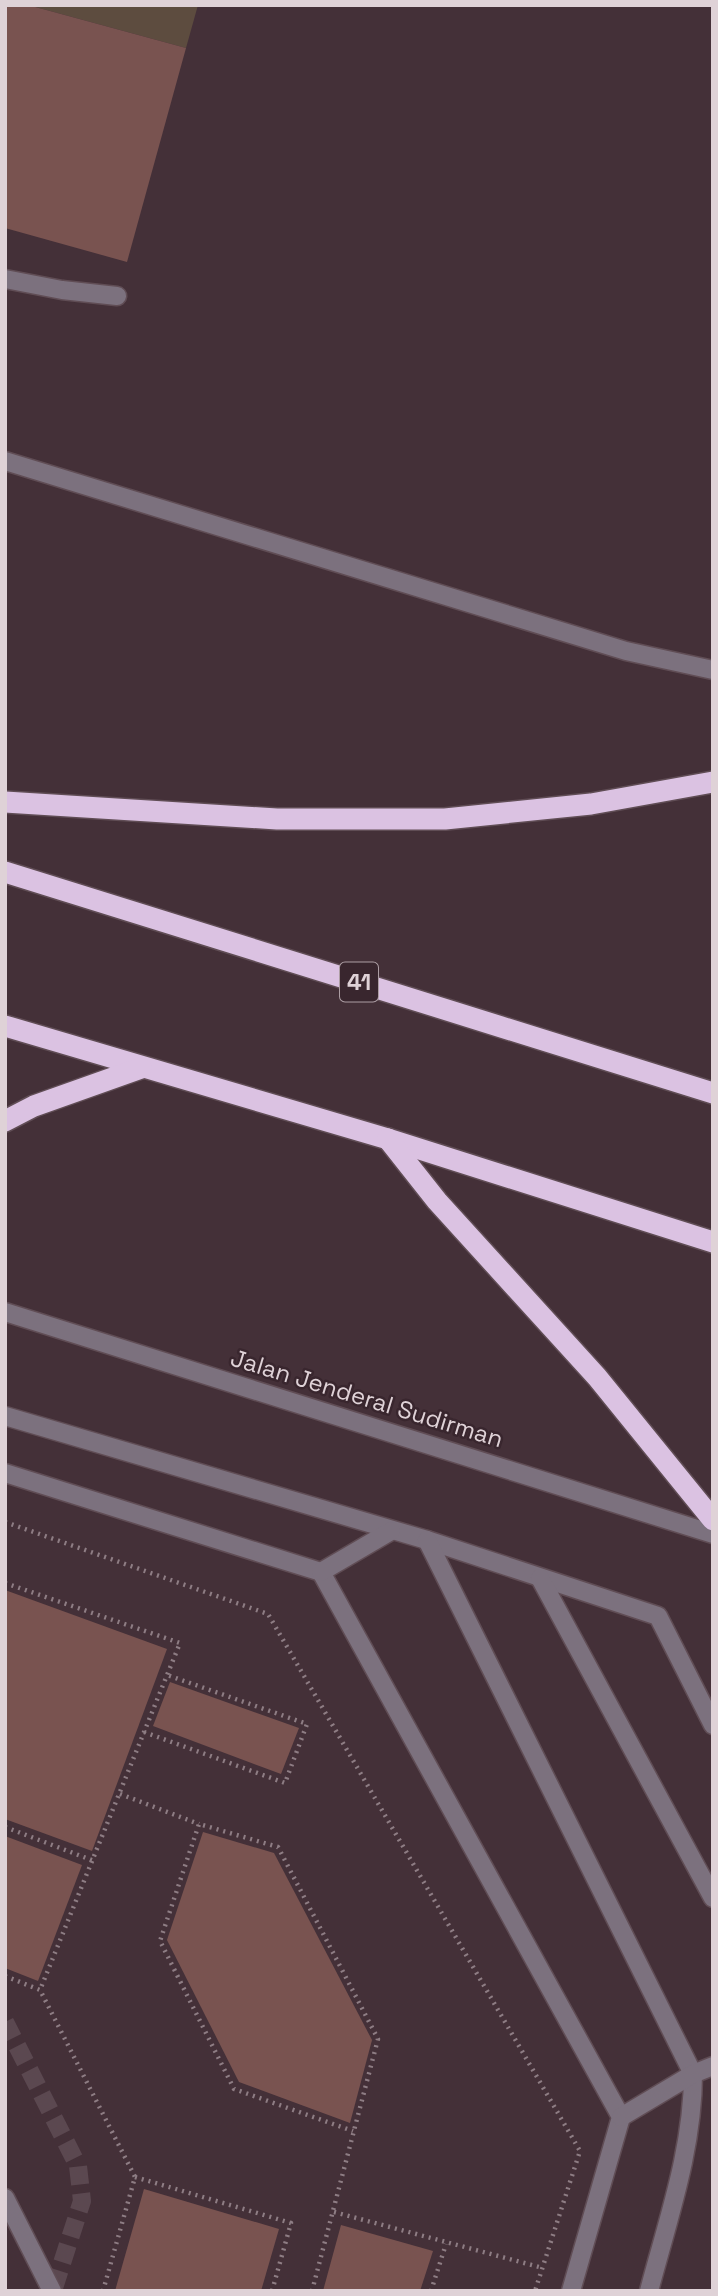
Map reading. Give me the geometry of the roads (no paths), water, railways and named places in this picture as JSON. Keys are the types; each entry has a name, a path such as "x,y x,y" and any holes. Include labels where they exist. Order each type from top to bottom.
{"highway":[{"path":"5,802 277,818 445,820 591,804 713,782"},
{"name":"41","path":"5,872 713,1093"},
{"path":"5,1026 388,1139 713,1242"},
{"path":"5,1121 34,1106 141,1068"},
{"path":"388,1139 437,1201 597,1377 713,1520"}],"street":[{"path":"5,279 62,290 117,296"},
{"path":"5,461 625,651 713,670"},
{"name":"Jalan Jenderal Sudirman","path":"5,1312 713,1534"},
{"path":"5,1416 427,1540 658,1616 713,1724"},
{"path":"5,1473 321,1572 621,2117"},
{"path":"321,1572 391,1531"},
{"path":"427,1540 693,2074 693,2115 687,2148 649,2291"},
{"path":"540,1578 713,1898"},
{"path":"571,2291 621,2117 693,2074 713,2066"},
{"path":"5,2198 52,2291"}],"tunnel":[{"path":"5,2022 78,2166 82,2201 53,2291"}]}
